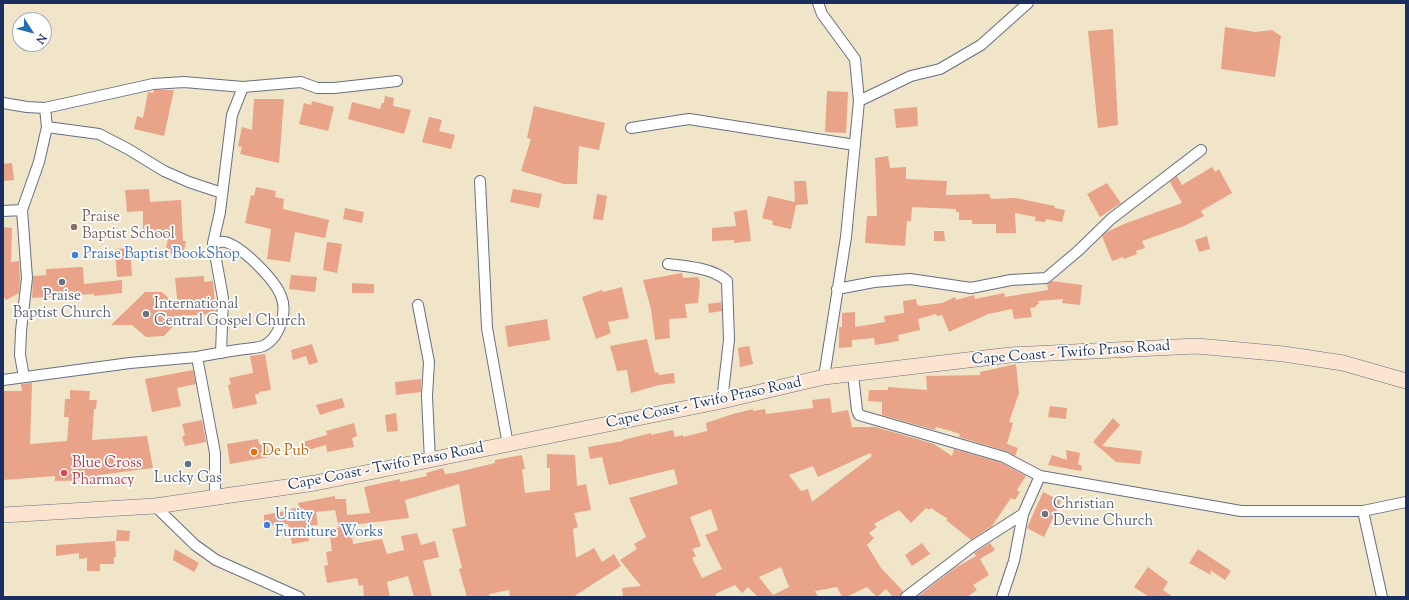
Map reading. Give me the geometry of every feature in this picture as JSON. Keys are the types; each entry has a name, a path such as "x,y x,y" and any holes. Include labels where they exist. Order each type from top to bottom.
{"main road":[{"name":"Cape Coast - Twifo Praso Road","path":"3,515 155,506 315,483 722,401 824,377 853,375 1010,355 1197,346 1284,354 1343,363 1406,382"}],"street":[{"path":"818,3 822,14 855,59 859,101 846,237 824,377"},
{"path":"859,101 911,76 940,69 980,45 1028,3"},
{"path":"3,103 45,108 153,84 184,82 243,87 301,82 317,88 334,88 397,81"},
{"path":"221,353 223,298 213,243 222,193 232,115 243,87"},
{"path":"24,378 20,355 27,278 22,210 39,162 47,127 45,108"},
{"path":"631,128 689,119 855,145"},
{"path":"47,127 99,134 128,149 164,171 189,182 222,193"},
{"path":"837,289 874,282 910,279 971,288 1011,280 1046,278 1078,251 1111,219 1201,150"},
{"path":"480,181 487,328 508,445"},
{"path":"3,211 22,210"},
{"path":"3,380 130,363 197,357 263,346 273,338 280,329 282,297 274,283 250,258 233,246 224,242 213,243"},
{"path":"668,264 691,267 721,275 727,281 729,340 722,401"},
{"path":"418,305 429,362 428,396 430,461"},
{"path":"197,357 215,453 215,497"},
{"path":"853,375 857,410 859,415 1004,457 1040,476 1241,511 1363,511 1406,502"},
{"path":"1002,597 1014,561 1023,514 1040,476"},
{"path":"155,506 195,545 216,560 299,597"},
{"path":"1363,511 1382,597"},
{"path":"906,597 973,546 1023,514"}],"building":[{"path":"1225,27 1255,32 1272,30 1281,36 1275,77 1221,69"},
{"path":"1113,29 1118,125 1098,128 1088,31"},
{"path":"154,90 174,90 164,136 134,129 137,116 143,118 148,92 153,93"},
{"path":"827,91 848,92 846,133 825,132"},
{"path":"385,96 394,98 393,106 411,110 404,134 348,119 352,102 380,109 382,103 384,103"},
{"path":"254,99 284,99 279,163 240,154 242,147 238,146 242,127 252,130"},
{"path":"312,101 334,107 328,131 299,124 304,103 311,105"},
{"path":"534,106 605,123 599,150 579,146 577,184 564,184 521,171 531,139 527,138"},
{"path":"917,107 918,126 896,128 894,109"},
{"path":"429,117 442,120 439,131 455,135 451,149 422,142"},
{"path":"888,156 890,168 906,167 906,179 947,181 946,195 989,194 991,199 1016,198 1055,206 1054,208 1065,210 1062,222 1046,219 1045,222 1035,221 1036,217 1015,213 1016,233 996,233 996,224 972,224 972,220 959,220 959,212 956,212 956,209 912,207 911,221 907,221 905,246 865,243 867,216 877,216 875,158"},
{"path":"12,163 14,180 3,181 3,164"},
{"path":"1212,167 1215,172 1219,169 1232,193 1201,211 1204,216 1184,226 1142,241 1145,248 1136,251 1137,254 1124,259 1123,257 1112,261 1102,236 1124,224 1182,203 1170,182 1177,176 1182,185"},
{"path":"794,181 806,181 808,204 796,205 791,229 772,225 773,221 762,218 768,196 795,202"},
{"path":"1107,183 1121,203 1100,217 1087,194"},
{"path":"256,187 276,191 275,197 284,199 283,209 329,220 325,238 295,232 290,262 267,259 271,229 245,223 251,195 254,196"},
{"path":"149,189 150,202 181,200 183,241 186,241 183,256 165,252 169,235 154,236 154,229 143,229 143,211 127,212 125,190"},
{"path":"513,189 542,194 539,208 510,202"},
{"path":"597,194 607,196 603,220 593,219"},
{"path":"345,208 364,212 362,223 343,219"},
{"path":"747,210 751,241 734,243 734,240 712,241 712,228 736,226 734,212"},
{"path":"3,227 12,228 11,262 19,261 20,278 19,293 6,300 3,295"},
{"path":"934,231 944,231 945,241 934,241"},
{"path":"1207,236 1210,249 1199,252 1195,240"},
{"path":"327,242 342,244 337,273 323,270"},
{"path":"130,248 132,276 117,277 115,249"},
{"name":"Praise Baptist Church","path":"83,267 84,284 122,280 122,293 94,296 94,294 32,298 33,276 46,275 46,269"},
{"path":"682,273 683,278 698,277 700,282 698,303 685,304 687,318 669,319 670,338 655,340 651,309 643,280"},
{"path":"291,275 317,277 315,292 289,289"},
{"path":"204,276 204,282 213,281 216,314 175,316 176,323 164,336 146,337 132,325 111,325 145,292 162,292 178,307 175,278"},
{"path":"1052,281 1082,285 1080,305 1062,303 1063,299 1038,301 1039,304 1036,305 1036,307 1030,308 1032,317 1014,319 1012,309 988,314 949,332 942,315 937,316 936,314 918,319 920,330 898,335 899,341 875,345 874,338 852,340 852,347 839,348 839,327 842,327 842,313 855,312 855,327 885,322 884,316 904,313 903,301 916,299 917,305 918,304 919,306 942,303 955,297 956,300 974,295 975,299 1004,293 1005,297 1048,290 1047,284"},
{"path":"352,283 374,284 374,293 352,293"},
{"path":"622,287 629,318 608,322 611,333 596,339 582,297 602,290 603,292"},
{"path":"721,302 722,311 709,313 708,304"},
{"path":"547,319 550,340 508,347 505,326"},
{"path":"647,339 655,373 658,372 659,375 674,373 675,383 659,385 631,393 627,370 617,371 610,346"},
{"path":"312,344 318,362 309,365 306,356 293,360 291,350"},
{"path":"749,346 753,364 740,367 738,348"},
{"path":"265,354 271,390 255,394 257,404 233,409 228,385 231,384 229,378 253,373 250,356"},
{"path":"1016,364 1019,393 1009,422 1013,423 1007,444 1018,448 1015,456 1006,451 959,437 960,434 951,431 936,427 935,430 882,415 882,402 868,401 869,390 888,390 888,387 927,390 926,376 980,375 980,372"},
{"path":"193,370 196,384 177,388 181,406 152,412 145,379"},
{"path":"421,379 421,392 396,395 395,382"},
{"path":"32,383 30,444 67,441 69,417 64,417 65,399 70,399 70,390 90,391 89,400 97,400 96,409 94,409 92,440 147,436 153,468 99,475 99,480 55,481 55,476 3,480 3,391 22,391 21,384"},
{"path":"342,398 345,407 320,415 316,405"},
{"path":"830,398 832,413 848,410 852,427 876,427 934,444 952,456 954,449 1002,463 1026,476 1017,490 1020,492 1015,500 1011,498 992,526 971,540 946,520 948,519 931,508 929,510 926,508 911,523 899,510 874,524 877,527 869,533 874,538 867,545 881,568 903,591 900,597 893,597 886,589 877,597 867,587 846,597 842,597 837,587 815,591 818,597 758,597 748,587 742,593 735,585 715,594 717,597 623,597 622,588 641,586 620,560 637,549 634,544 646,537 629,498 678,484 674,469 609,485 602,457 590,459 588,447 623,441 651,433 651,435 673,430 675,437 683,435 683,437 707,431 706,423 733,414 753,409 753,411 765,409 766,414 813,408 812,400","holes":["870,453 872,456 812,502 808,489 801,491 789,475 813,466 818,477","711,509 718,530 705,535 722,569 702,578 692,558 696,556 692,549 701,546 690,517","781,567 789,587 773,595 759,577"]},
{"path":"1050,406 1067,408 1066,419 1048,417"},
{"path":"396,413 398,431 387,432 385,415"},
{"path":"1113,418 1120,425 1102,446 1142,451 1140,464 1116,462 1093,442"},
{"path":"202,420 206,442 185,446 182,437 185,435 182,424"},
{"path":"354,423 357,436 352,438 354,447 327,452 326,445 304,451 303,442 327,435 326,431"},
{"path":"258,439 259,444 267,443 269,457 230,464 227,444"},
{"path":"1066,450 1080,453 1078,464 1082,466 1081,471 1048,465 1052,455 1067,460"},
{"path":"547,454 575,455 577,486 586,484 591,510 574,513 578,527 573,529 576,558 594,548 602,562 614,554 621,566 573,597 510,597 509,590 489,594 490,597 467,597 459,569 462,568 452,529 466,526 459,484 405,500 409,518 351,525 353,544 382,539 387,554 404,550 401,536 417,533 421,545 435,541 439,557 423,561 432,597 414,597 408,576 387,582 390,597 364,597 363,585 359,586 357,578 327,583 324,566 328,565 326,552 332,551 329,529 339,528 335,510 316,512 318,525 306,526 309,541 292,544 288,524 264,526 264,515 291,510 290,509 299,507 298,503 335,496 335,499 346,499 347,515 370,513 364,487 400,479 400,482 427,476 426,473 443,468 445,474 454,473 495,463 495,460 522,455 525,469 522,469 525,493 550,490 550,468 547,468"},
{"path":"1043,492 1061,501 1044,537 1027,528"},
{"path":"117,530 130,531 129,541 116,541"},
{"path":"115,541 116,557 114,557 114,564 100,564 100,571 87,571 87,558 79,559 79,553 56,556 56,545"},
{"path":"922,543 930,554 912,566 905,555"},
{"path":"990,543 995,550 980,559 989,575 973,585 977,590 967,597 917,597 955,568 976,556 974,553"},
{"path":"175,549 199,563 194,572 173,560"},
{"path":"1198,549 1231,571 1225,580 1210,570 1211,575 1189,563"},
{"path":"1148,567 1168,582 1163,590 1173,597 1149,597 1134,587"}],"place":[{"name":"Praise Baptist School","path":"74,227"},
{"name":"Praise Baptist BookShop","path":"75,255"},
{"name":"Praise Baptist Church","path":"62,282"},
{"name":"International Central Gospel Church","path":"146,314"},
{"name":"De Pub","path":"254,452"},
{"name":"Lucky Gas","path":"188,464"},
{"name":"Blue Cross Pharmacy","path":"64,473"},
{"name":"Christian Devine Church","path":"1045,514"},
{"name":"Unity Furniture Works","path":"267,525"}]}
